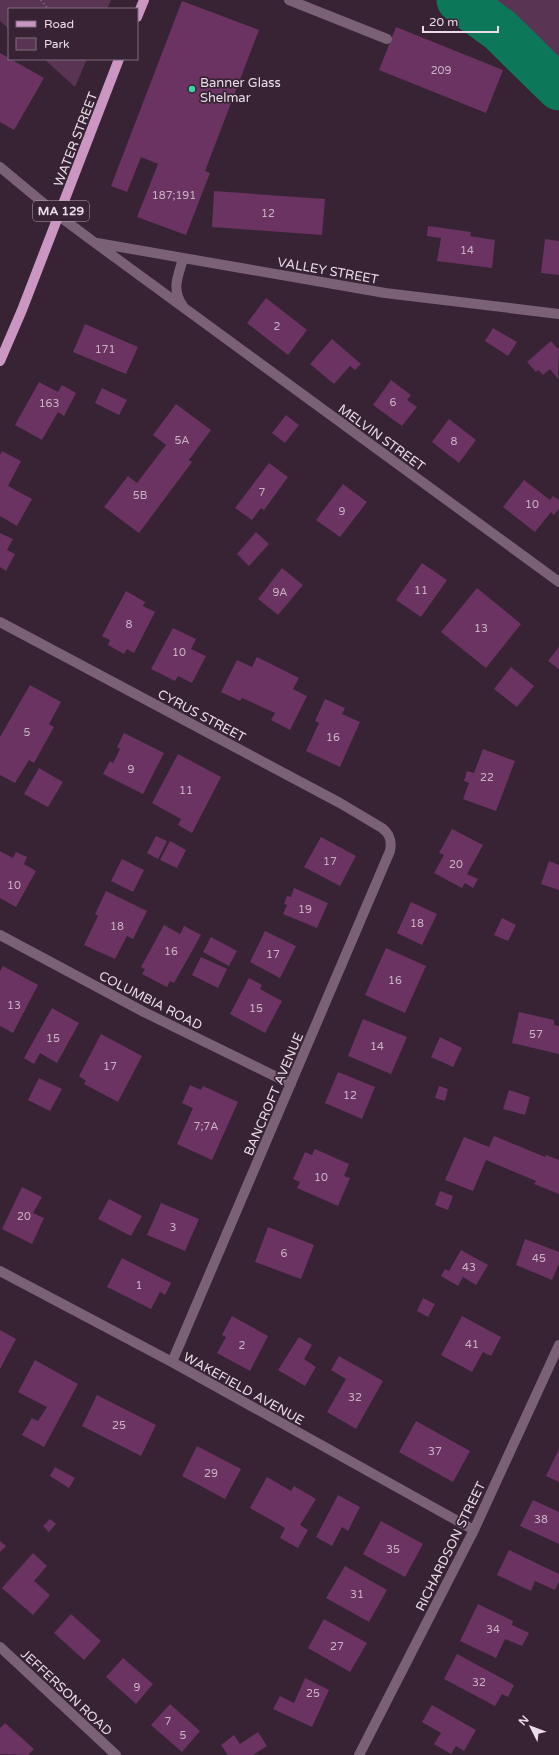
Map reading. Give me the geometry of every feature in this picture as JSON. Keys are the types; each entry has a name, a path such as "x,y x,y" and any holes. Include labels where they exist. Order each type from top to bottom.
{"main road":[{"path":"138,15 144,0"},
{"name":"WATER STREET","path":"0,361 59,216 119,60"}],"street":[{"path":"289,0 311,4 387,39"},
{"name":"MELVIN STREET","path":"0,167 59,216 190,314 559,582"},
{"name":"VALLEY STREET","path":"94,242 183,259 385,293 559,314"},
{"name":"MELVIN STREET","path":"183,259 176,281 176,290 179,300 190,314"},
{"name":"CYRUS STREET","path":"0,622 340,804 382,828 388,835"},
{"name":"BANCROFT AVENUE","path":"172,1362 390,851 391,843 388,835"},
{"name":"COLUMBIA ROAD","path":"0,935 144,1012 291,1084"},
{"name":"WAKEFIELD AVENUE","path":"0,1271 172,1362 474,1530"},
{"name":"RICHARDSON STREET","path":"359,1755 474,1530 559,1345"},
{"name":"JEFFERSON ROAD","path":"0,1647 116,1755"}],"green space":[{"path":"0,0 111,0 107,8 8,8 8,28 0,21"},
{"path":"459,0 559,0 559,88 500,30"},
{"path":"45,60 87,60 75,87"}],"building":[{"name":"Banner Glass Shelmar","path":"182,1 259,30 205,171 210,173 186,235 137,217 158,164 141,157 127,192 111,186"},
{"path":"396,27 503,70 486,113 379,70"},
{"path":"0,53 8,58 8,60 12,60 44,78 14,130 0,122"},
{"path":"214,191 325,199 322,235 212,227"},
{"path":"428,226 471,232 470,236 495,240 492,268 437,261 441,238 427,236"},
{"path":"545,239 559,241 559,275 541,273"},
{"path":"266,298 307,330 288,355 247,323"},
{"path":"85,324 138,347 126,374 73,352"},
{"path":"493,328 517,342 508,356 485,341"},
{"path":"332,339 361,364 355,370 350,366 334,384 310,364"},
{"path":"551,341 558,349 559,347 558,379 550,369 543,375 538,370 536,372 527,362"},
{"path":"391,380 411,395 407,400 417,407 402,426 373,405"},
{"path":"39,382 58,392 62,385 76,393 64,416 58,412 42,440 15,425"},
{"path":"102,388 127,400 119,415 95,403"},
{"path":"176,404 211,430 189,460 192,462 139,533 104,507 128,476 137,483 166,445 153,435"},
{"path":"286,415 299,425 285,443 272,433"},
{"path":"449,419 476,440 459,463 432,442"},
{"path":"2,451 21,461 8,486 32,499 17,526 0,516 0,455"},
{"path":"269,463 288,477 264,510 261,508 252,520 235,508"},
{"path":"524,480 550,500 553,496 559,500 559,509 554,515 551,512 535,532 503,507"},
{"path":"343,484 367,502 340,537 316,520"},
{"path":"256,532 269,544 249,566 237,554"},
{"path":"0,533 13,539 7,550 15,554 6,571 0,567"},
{"path":"422,563 447,580 421,617 396,600"},
{"path":"282,568 303,585 278,615 258,599"},
{"path":"477,588 521,624 486,668 441,632"},
{"path":"126,591 145,602 143,606 155,612 134,653 127,649 124,654 108,645 110,640 102,636"},
{"path":"173,628 196,639 191,649 206,656 192,683 178,676 175,681 151,669"},
{"path":"559,647 559,669 548,661"},
{"path":"257,657 299,678 293,689 307,696 290,730 271,720 275,713 242,698 240,701 221,692 237,660 252,667"},
{"path":"511,667 534,686 517,707 494,689"},
{"path":"30,685 61,702 49,724 54,727 34,763 29,760 15,783 0,775 0,737"},
{"path":"325,699 345,708 342,714 360,722 340,767 306,751 319,723 315,721"},
{"path":"124,733 164,753 143,794 103,774 110,761 113,763 120,749 117,747"},
{"path":"483,749 515,761 496,811 463,799 469,783 464,781 467,771 474,773"},
{"path":"178,754 221,777 192,833 178,825 181,819 152,803"},
{"path":"39,768 63,782 48,807 24,794"},
{"path":"452,829 483,845 467,874 478,879 473,888 465,883 462,888 434,873 444,855 439,853"},
{"path":"156,836 167,841 158,859 147,853"},
{"path":"321,837 356,856 340,886 304,867"},
{"path":"170,841 186,850 177,868 160,860"},
{"path":"0,851 13,858 16,852 27,857 24,864 36,871 16,907 0,898"},
{"path":"122,859 144,870 133,892 111,881"},
{"path":"549,861 559,865 559,890 541,884"},
{"path":"294,888 328,903 317,928 283,914 287,905 284,904 287,896 291,897"},
{"path":"106,891 147,911 133,939 127,936 115,959 84,945 98,916 95,914"},
{"path":"411,902 437,914 422,945 397,933"},
{"path":"502,918 516,925 508,941 494,935"},
{"path":"164,925 180,934 184,926 201,935 174,983 170,981 167,987 142,974 145,969 141,967"},
{"path":"265,931 296,946 280,978 250,962"},
{"path":"211,937 237,951 229,966 203,952"},
{"path":"386,948 426,966 405,1013 365,995"},
{"path":"201,957 227,969 218,988 192,975"},
{"path":"3,966 38,985 13,1033 0,1026 0,971"},
{"path":"249,978 262,985 260,989 282,1001 265,1033 230,1014"},
{"path":"52,1008 79,1023 57,1063 40,1053 34,1064 24,1058"},
{"path":"519,1012 554,1020 554,1025 559,1026 559,1054 512,1043"},
{"path":"363,1019 407,1037 391,1074 348,1056"},
{"path":"101,1034 142,1056 118,1102 84,1084 86,1081 79,1076"},
{"path":"440,1037 462,1048 453,1067 431,1057"},
{"path":"338,1072 375,1087 362,1119 325,1103"},
{"path":"39,1078 62,1089 50,1111 28,1100"},
{"path":"190,1085 201,1090 203,1086 238,1102 212,1160 177,1144 193,1108 182,1103"},
{"path":"439,1086 448,1089 445,1101 435,1098"},
{"path":"509,1090 530,1097 525,1115 503,1109"},
{"path":"494,1136 545,1157 546,1155 559,1160 559,1194 534,1184 536,1181 486,1160 473,1191 445,1180 464,1137 489,1147"},
{"path":"315,1149 349,1164 344,1176 350,1178 338,1206 297,1188 300,1182 293,1179 305,1152 312,1155"},
{"path":"22,1187 42,1197 33,1213 44,1218 32,1244 2,1229"},
{"path":"440,1191 453,1196 448,1210 435,1205"},
{"path":"109,1199 142,1216 131,1236 98,1219"},
{"path":"161,1203 199,1219 185,1251 147,1235"},
{"path":"268,1227 314,1245 301,1279 255,1262"},
{"path":"525,1239 559,1252 559,1263 552,1280 516,1265"},
{"path":"461,1250 488,1265 476,1285 463,1277 458,1286 441,1276 445,1269 449,1271"},
{"path":"122,1258 171,1283 165,1295 160,1292 151,1309 107,1287"},
{"path":"423,1298 435,1304 428,1317 417,1311"},
{"path":"232,1316 268,1336 250,1371 217,1353 226,1337 222,1335"},
{"path":"462,1316 501,1337 491,1356 483,1352 472,1372 441,1355"},
{"path":"0,1330 16,1339 0,1369"},
{"path":"299,1337 312,1345 304,1359 316,1367 305,1386 278,1370"},
{"path":"339,1356 383,1381 356,1429 327,1412 346,1379 331,1370"},
{"path":"35,1360 78,1384 44,1447 22,1435 32,1418 38,1421 47,1407 18,1392"},
{"path":"97,1395 156,1425 141,1456 82,1426"},
{"path":"416,1421 470,1451 453,1482 399,1452"},
{"path":"197,1446 241,1469 225,1499 182,1476"},
{"path":"559,1449 559,1482 546,1476"},
{"path":"55,1467 75,1478 69,1488 50,1476"},
{"path":"267,1477 291,1491 294,1486 316,1499 300,1525 308,1530 298,1548 280,1538 285,1528 250,1508"},
{"path":"338,1495 360,1507 348,1531 342,1527 332,1546 316,1537"},
{"path":"533,1500 559,1512 559,1544 520,1526"},
{"path":"50,1519 56,1524 49,1532 43,1526"},
{"path":"381,1521 423,1544 405,1577 363,1554"},
{"path":"0,1541 6,1546 0,1552"},
{"path":"509,1550 559,1574 559,1581 555,1590 535,1581 531,1591 497,1575"},
{"path":"33,1553 47,1566 34,1581 50,1595 33,1615 2,1588"},
{"path":"345,1566 387,1590 369,1622 326,1598"},
{"path":"478,1604 513,1621 512,1625 529,1633 522,1646 505,1639 496,1658 460,1641"},
{"path":"71,1614 101,1641 84,1660 54,1633"},
{"path":"324,1619 367,1643 350,1672 308,1648"},
{"path":"457,1654 514,1685 508,1697 502,1694 495,1706 444,1679"},
{"path":"123,1658 153,1684 136,1704 106,1677"},
{"path":"305,1678 329,1690 312,1727 273,1709 280,1696 294,1703"},
{"path":"170,1704 200,1731 182,1752 151,1725"},
{"path":"432,1705 476,1730 464,1751 456,1746 451,1754 434,1744 441,1733 422,1722"},
{"path":"5,1723 34,1749 28,1755 0,1754 0,1728"},
{"path":"258,1732 267,1746 253,1755 228,1755 221,1745 234,1735 240,1744"}],"waterway":[{"path":"459,0 500,30 559,88"}],"place":[{"name":"Banner Glass Shelmar","path":"192,89"}]}
